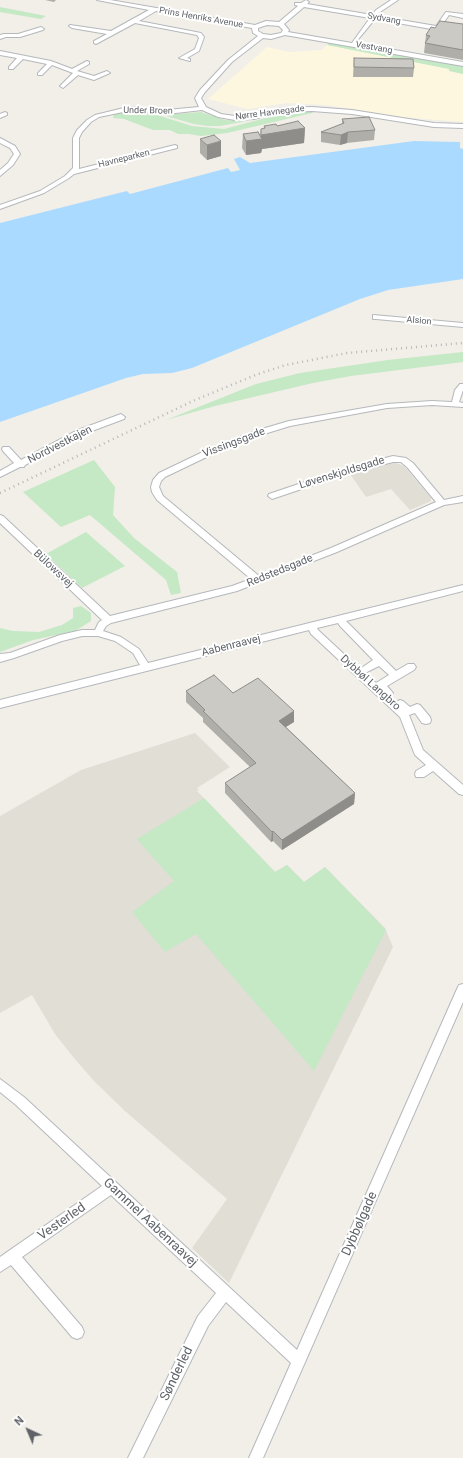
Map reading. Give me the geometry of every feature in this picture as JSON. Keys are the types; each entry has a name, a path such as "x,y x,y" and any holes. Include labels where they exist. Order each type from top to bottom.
{"street":[{"name":"Prins Henriks Avenue","path":"100,0 255,27"},
{"path":"278,24 301,3 308,0"},
{"path":"354,42 372,17 378,11 395,0"},
{"name":"Sydvang","path":"301,3 437,28 448,13 463,16"},
{"path":"96,42 154,10"},
{"path":"133,22 199,34 202,38 197,50 182,58 188,60"},
{"path":"203,108 198,98 202,92 230,61 262,36 255,32 255,27 262,24 278,24 286,28 285,33"},
{"path":"72,26 112,33"},
{"path":"0,37 6,35 18,36 42,29"},
{"name":"Vestvang","path":"262,36 276,37 285,33 463,64"},
{"path":"0,53 50,63 94,78 107,73"},
{"path":"11,68 22,57"},
{"path":"40,74 56,57"},
{"path":"63,86 74,72 86,63"},
{"name":"Nørre Havnegade","path":"203,108 220,116 235,118 254,117 282,110 312,109 352,112 440,125 463,126"},
{"name":"Under Broen","path":"73,172 77,163 76,138 79,131 89,121 98,116 107,112 128,109 167,112 203,108"},
{"path":"0,140 13,147 17,154 12,164 0,174"},
{"name":"Havneparken","path":"73,172 175,147"},
{"path":"0,207 42,192 67,178 73,172"},
{"name":"Alsion","path":"376,317 463,325"},
{"path":"459,404 459,390 463,386"},
{"name":"Vissingsgade","path":"258,580 160,498 155,487 157,480 162,475 212,451 258,433 289,424 387,406 432,403 459,404"},
{"name":"Nordvestkajen","path":"0,474 81,432 121,417"},
{"path":"6,449 21,464"},
{"name":"Løvenskjoldsgade","path":"272,496 343,472 393,459 402,460 410,466 442,503"},
{"name":"Redstedsgade","path":"108,620 220,593 258,580 442,503 463,499"},
{"name":"Bülowsvej","path":"0,518 108,620"},
{"name":"Aabenraavej","path":"0,704 463,588"},
{"path":"340,619 343,624 395,676"},
{"path":"98,633 102,624 108,620"},
{"name":"Dybbøl Langbro","path":"312,626 314,632 404,715 419,752 463,791"},
{"path":"0,658 11,656 60,638 82,633 98,633 118,639 136,651 146,668"},
{"path":"364,670 380,661"},
{"path":"411,667 380,685 409,711 417,708 426,720"},
{"path":"420,774 434,764"},
{"name":"Dybbølgade","path":"256,1458 463,989"},
{"name":"Gammel Aabenraavej","path":"0,1085 300,1361"},
{"name":"Vesterled","path":"0,1265 111,1187"},
{"path":"12,1256 77,1332"},
{"name":"Sønderled","path":"135,1458 203,1321 225,1292"}],"shaded area":[{"path":"327,45 450,69 449,71 463,74 463,122 402,117 327,105 286,103 248,109 208,99 267,47 289,52 322,50"},
{"path":"393,462 404,466 431,498 431,501 410,510 391,489 366,497 350,474"},
{"path":"195,733 230,767 197,788 199,790 197,791 275,872 287,865 304,882 325,867 385,928 393,947 229,1283 192,1248 227,1199 125,1111 94,1081 55,1034 32,995 0,1013 0,816 81,770"}],"green space":[{"path":"0,7 46,16 41,19 0,12"},
{"path":"330,42 463,65 463,74 449,71 449,69 327,45"},
{"path":"128,112 157,115 192,126 224,129 277,115 294,112 312,113 227,133 201,136 178,134 170,130 153,130 124,119 113,118 114,114"},
{"path":"201,112 225,120 247,121 220,126 208,126 194,124 163,115"},
{"path":"463,352 463,362 351,376 313,383 215,406 166,420 256,384 300,373 388,360"},
{"path":"94,460 115,487 113,515 134,538 177,572 181,593 171,595 166,580 90,515 61,527 23,492"},
{"path":"86,532 125,566 82,588 46,554"},
{"path":"81,606 91,613 91,621 75,631 33,640 0,652 0,628 13,631 39,632 62,625 73,618 73,608"},
{"path":"204,798 275,872 287,865 304,882 325,867 386,930 314,1071 196,934 165,952 132,912 174,881 137,839"}],"water":[{"path":"414,141 460,142 460,148 463,149 463,279 388,290 360,299 192,368 172,373 143,374 126,378 0,422 0,223 127,191 130,194 228,168 231,172 240,170 234,159 240,157 250,163"}],"building":[{"path":"440,21 463,24 463,50 425,43 430,36 426,35 431,27 435,28"},
{"path":"354,58 413,59 414,68 354,67"},
{"path":"369,117 375,130 348,132 341,135 321,132 344,123 342,119"},
{"path":"298,121 305,128 261,135 261,129 265,128 264,126 276,124 277,126"},
{"path":"258,132 262,139 246,141 243,134"},
{"path":"214,135 221,141 207,145 200,139"},
{"path":"214,675 233,693 258,678 294,711 279,721 355,793 282,840 273,831 272,832 225,783 256,763 203,711 205,710 186,691"}],"railway":[{"path":"0,493 195,400 258,374 286,365 347,353 463,343"}]}
